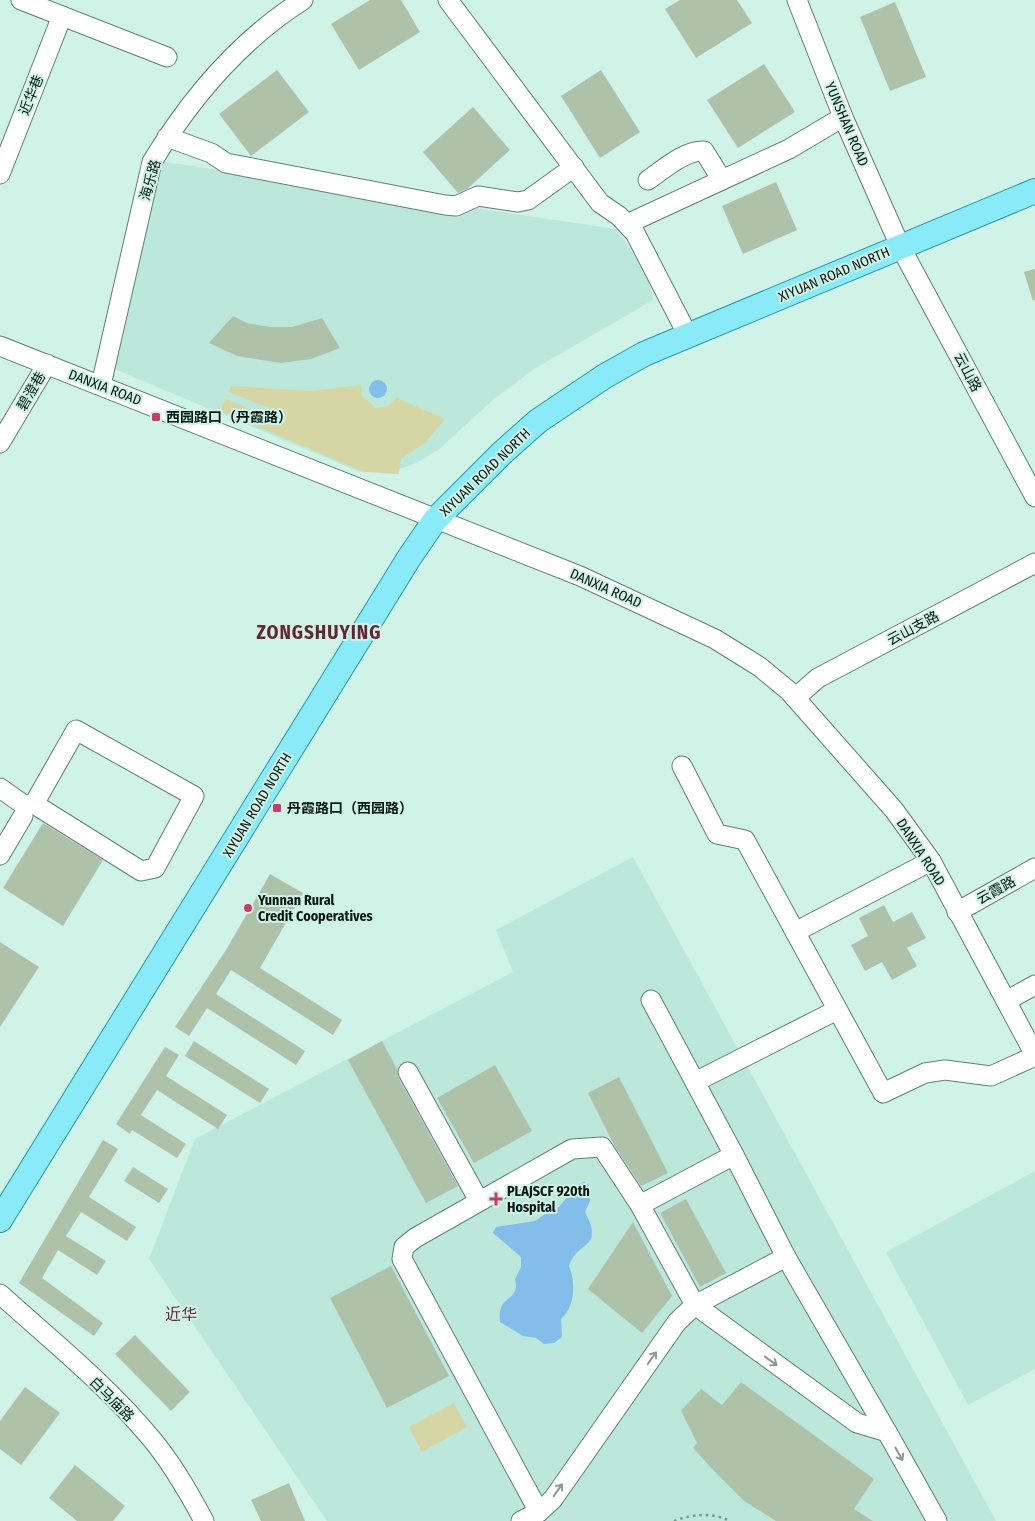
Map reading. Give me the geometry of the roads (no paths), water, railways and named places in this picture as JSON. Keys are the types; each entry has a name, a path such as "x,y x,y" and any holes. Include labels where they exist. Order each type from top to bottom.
{"main road":[{"name":"XIYUAN ROAD NORTH","path":"0,1220 341,667 430,518 538,421 605,376 644,354 898,241 1035,177"},
{"name":"XIYUAN ROAD NORTH","path":"0,1196 200,873 332,655 460,476 530,412 599,366 638,344 682,324 898,241 1035,191"}],"street":[{"path":"21,0 167,58"},
{"name":"海乐路","path":"101,385 152,162 190,107 236,53 284,12 303,0"},
{"path":"448,0 600,203 627,224 635,233 657,272 682,324"},
{"name":"YUNSHAN ROAD","path":"797,0 843,117 898,241"},
{"name":"近华巷","path":"0,174 62,16"},
{"path":"627,224 788,149 843,117"},
{"path":"167,138 211,153 226,163 456,206 478,196 518,202 528,200 574,168"},
{"path":"648,180 689,154 704,151 722,180"},
{"name":"云山路","path":"898,241 1035,497"},
{"name":"DANXIA ROAD","path":"0,346 580,576 715,639 760,667 795,698 894,810 930,861 1035,1056"},
{"name":"碧澄巷","path":"0,444 47,364"},
{"name":"云山支路","path":"795,698 818,678 1035,564"},
{"path":"0,788 29,810 141,871 155,868 194,796 76,730 29,810 0,855"},
{"path":"682,766 717,834 745,840 883,1092 925,1074 938,1071 991,1076 1035,1056"},
{"path":"795,932 930,861"},
{"name":"云霞路","path":"957,912 1035,868"},
{"path":"1006,1000 1035,985"},
{"path":"651,1000 786,1257 937,1521"},
{"path":"695,1082 837,1010"},
{"path":"408,1072 479,1202"},
{"path":"539,1512 402,1259 404,1247 415,1238 572,1149 602,1147 640,1205 695,1305 857,1424 887,1432"},
{"path":"640,1205 734,1155"},
{"path":"521,1521 539,1512 553,1499 677,1322 695,1305 786,1257"},
{"name":"白马庙路","path":"0,1294 95,1381 150,1437 182,1481 204,1521"}],"water":[{"path":"378,380 384,383 387,389 384,395 378,398 372,395 369,389 372,383"},
{"path":"584,1182 589,1185 590,1201 585,1212 592,1233 591,1239 573,1258 569,1266 573,1279 573,1294 569,1308 561,1319 562,1337 554,1343 544,1344 536,1338 523,1336 500,1322 502,1306 515,1292 515,1279 521,1267 521,1257 493,1233 496,1227 535,1221 545,1214 556,1210 577,1186"}],"place":[{"name":"西园路口（丹霞路）","path":"156,417"},
{"name":"丹霞路口（西园路）","path":"277,808"},
{"name":"Yunnan Rural Credit Cooperatives","path":"248,908"},
{"name":"PLAJSCF 920th Hospital","path":"496,1199"}],"district":[{"name":"ZONGSHUYING","path":"319,632"},
{"name":"近华","path":"181,1314"}]}
